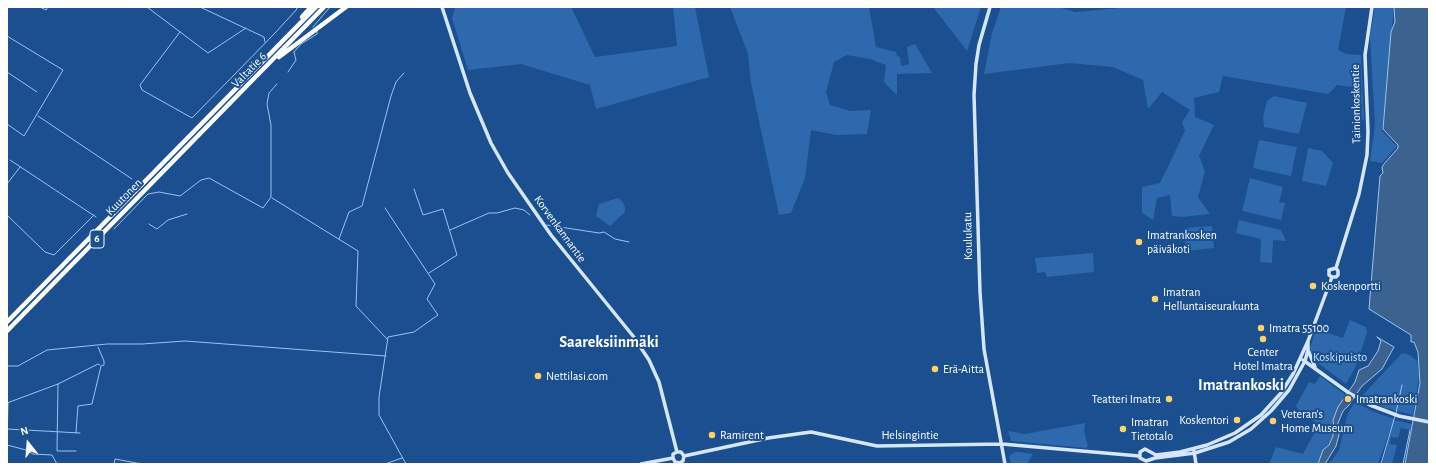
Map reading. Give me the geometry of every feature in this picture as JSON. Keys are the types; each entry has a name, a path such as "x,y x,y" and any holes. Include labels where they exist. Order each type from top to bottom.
{"highway":[{"path":"281,43 311,7"},
{"name":"Valtatie 6","path":"185,145 316,7"},
{"name":"Valtatie 6","path":"185,145 255,78 324,7"},
{"path":"255,78 302,38 346,7"},
{"name":"Kuutonen","path":"7,322 185,145"},
{"name":"Kuutonen","path":"7,331 185,145"}],"main road":[{"name":"Korvenkannantie","path":"442,7 448,31 470,93 491,143 508,173 547,230 644,352 659,382 677,452"},
{"name":"Koulukatu","path":"990,7 976,64 974,113 980,317 984,349 1005,464"},
{"name":"Tainionkoskentie","path":"1336,268 1358,200 1367,155 1368,132 1365,62 1372,7"},
{"path":"1336,268 1338,275 1336,277 1332,277 1329,272 1331,269 1336,268"},
{"path":"1308,341 1308,350 1305,361 1289,390 1259,423 1229,442 1195,453 1149,460 1142,460 1139,456 1143,449 1147,449 1156,454 1194,449 1235,434 1261,415 1285,388 1301,359 1332,277"},
{"path":"1308,350 1316,368"},
{"path":"1301,359 1316,368 1340,387 1390,414 1429,422"},
{"name":"Helsingintie","path":"684,456 804,432 829,435 877,446 1002,444 1139,456"},
{"path":"1194,449 1196,464"},
{"path":"677,452 681,452 684,456 683,461 680,464 675,462 672,458 673,454 677,452"},
{"path":"1149,460 1151,452"},
{"path":"641,464 672,458"}],"green space":[{"path":"455,7 571,7 595,57 677,46 673,7 695,7 709,77 596,109 590,85 521,64 468,70 452,18"},
{"path":"730,7 869,7 876,47 896,52 897,56 900,57 901,66 909,64 907,47 915,44 932,73 897,74 897,95 884,82 886,65 870,59 847,55 834,62 826,92 830,105 850,111 871,110 867,134 836,135 811,130 805,178 791,213 779,215 751,83 748,54"},
{"path":"933,7 981,7 967,51"},
{"path":"1001,7 1058,7 1075,12 1131,7 1346,7 1338,50 1346,54 1361,55 1364,120 1360,119 1357,90 1352,87 1337,85 1328,94 1223,76 1219,92 1194,98 1195,117 1214,125 1199,156 1205,171 1198,197 1210,214 1182,217 1172,216 1170,195 1157,198 1153,220 1142,213 1142,187 1160,183 1185,131 1182,122 1190,110 1162,92 1148,109 1143,80 1113,67 1069,63 984,74 992,33"},
{"path":"1375,7 1394,7 1382,131 1397,146 1382,163 1370,161 1375,125 1370,36"},
{"path":"1274,96 1307,103 1299,134 1264,127 1263,117 1267,101"},
{"path":"1259,140 1297,147 1291,176 1253,168"},
{"path":"1308,148 1322,151 1333,163 1326,186 1302,181"},
{"path":"1250,178 1283,187 1279,202 1285,203 1281,220 1242,211"},
{"path":"618,198 623,202 625,212 610,226 596,216 599,204"},
{"path":"1239,220 1281,230 1286,241 1273,240 1272,263 1260,262 1261,239 1236,233"},
{"path":"1212,226 1214,248 1186,251 1184,228"},
{"path":"1093,253 1094,272 1047,277 1045,272 1037,273 1035,258"},
{"name":"Koskipuisto","path":"1350,320 1366,327 1367,333 1355,368 1346,384 1314,360 1310,348 1316,329 1343,338"},
{"path":"1402,353 1410,355 1417,361 1419,376 1413,415 1385,408 1363,395"},
{"path":"1320,376 1347,396 1338,407 1333,420 1333,436 1323,450 1318,464 1269,464 1276,447 1303,454 1319,424 1303,415 1296,406 1309,382 1315,384"},
{"path":"1355,402 1374,412 1394,419 1378,464 1329,464 1339,450 1348,413"},
{"path":"1394,420 1412,424 1411,430 1401,428 1398,438 1391,437 1390,444 1397,445 1392,464 1382,464"},
{"path":"1085,423 1084,431 1088,446 1086,448 1011,441 1008,431 1025,434"},
{"path":"1015,452 1033,454 1027,464 1011,464 1009,456"}],"shaded area":[{"path":"1394,7 1429,7 1429,464 1405,464 1420,383 1418,352 1414,342 1411,342 1411,335 1369,309 1380,176 1383,173 1382,167 1398,148 1398,145 1383,129 1391,32 1395,22"},
{"name":"Imatrankoski","path":"1377,337 1394,347 1382,369 1362,386 1343,411 1338,423 1339,435 1336,446 1325,464 1318,464 1323,450 1329,445 1333,436 1333,420 1338,407 1355,382 1359,370 1368,366 1378,351 1381,341"}],"waterway":[{"path":"40,7 46,10 48,7"},
{"path":"147,7 208,53 246,28"},
{"path":"200,7 264,37 265,42"},
{"path":"180,32 140,85 142,90 192,118 276,32 297,9 296,7"},
{"path":"313,27 330,7"},
{"path":"294,52 301,44 317,34 317,30"},
{"path":"7,36 63,70 24,136 7,124"},
{"path":"288,72 296,60 294,52"},
{"path":"7,72 37,92"},
{"path":"339,239 349,212 362,206 391,96 396,82 404,73"},
{"path":"114,229 148,194 159,192 180,196 201,180 209,178 263,208 271,197 271,125 267,104 269,93 277,84"},
{"path":"38,116 132,179"},
{"path":"10,160 96,217"},
{"path":"7,184 20,167"},
{"path":"414,189 423,215 443,209 457,255 429,273"},
{"path":"272,198 358,251 356,306 387,339"},
{"path":"385,208 435,284 427,299 438,315 414,332 388,337 379,397 379,415 406,464"},
{"path":"450,230 489,213 497,213 515,208 524,210 530,215"},
{"path":"149,224 157,229 168,220 187,214"},
{"path":"7,215 45,252 54,255 94,215"},
{"path":"547,225 599,233 604,232 615,239 629,242"},
{"path":"7,366 18,366 47,350 107,344 142,344 185,341 386,356"},
{"path":"76,433 78,406 92,404 101,366 104,365 104,361 98,347"},
{"path":"7,403 58,384 98,364 100,365"},
{"path":"58,384 57,451 76,451"},
{"path":"1396,413 1402,385"},
{"path":"7,444 8,403"},
{"path":"1381,464 1395,416"},
{"path":"7,429 80,433"},
{"path":"1403,464 1410,430"},
{"path":"7,445 26,450 33,454 52,455 57,464"},
{"path":"385,464 402,458"},
{"path":"114,464 115,459 142,464"}],"place":[{"name":"Imatrankosken päiväkoti","path":"1139,242"},
{"name":"Koskenportti","path":"1313,286"},
{"name":"Imatran Helluntaiseurakunta","path":"1155,299"},
{"name":"Imatra 55100","path":"1261,328"},
{"name":"Center Hotel Imatra","path":"1263,339"},
{"name":"Erä-Aitta","path":"935,369"},
{"name":"Nettilasi.com","path":"538,376"},
{"name":"Teatteri Imatra","path":"1169,399"},
{"name":"Imatrankoski","path":"1348,399"},
{"name":"Koskentori","path":"1237,420"},
{"name":"Veteran’s Home Museum","path":"1273,421"},
{"name":"Imatran Tietotalo","path":"1123,429"},
{"name":"Ramirent","path":"712,435"}],"district":[{"name":"Saareksiinmäki","path":"609,342"},
{"name":"Imatrankoski","path":"1241,385"}]}
